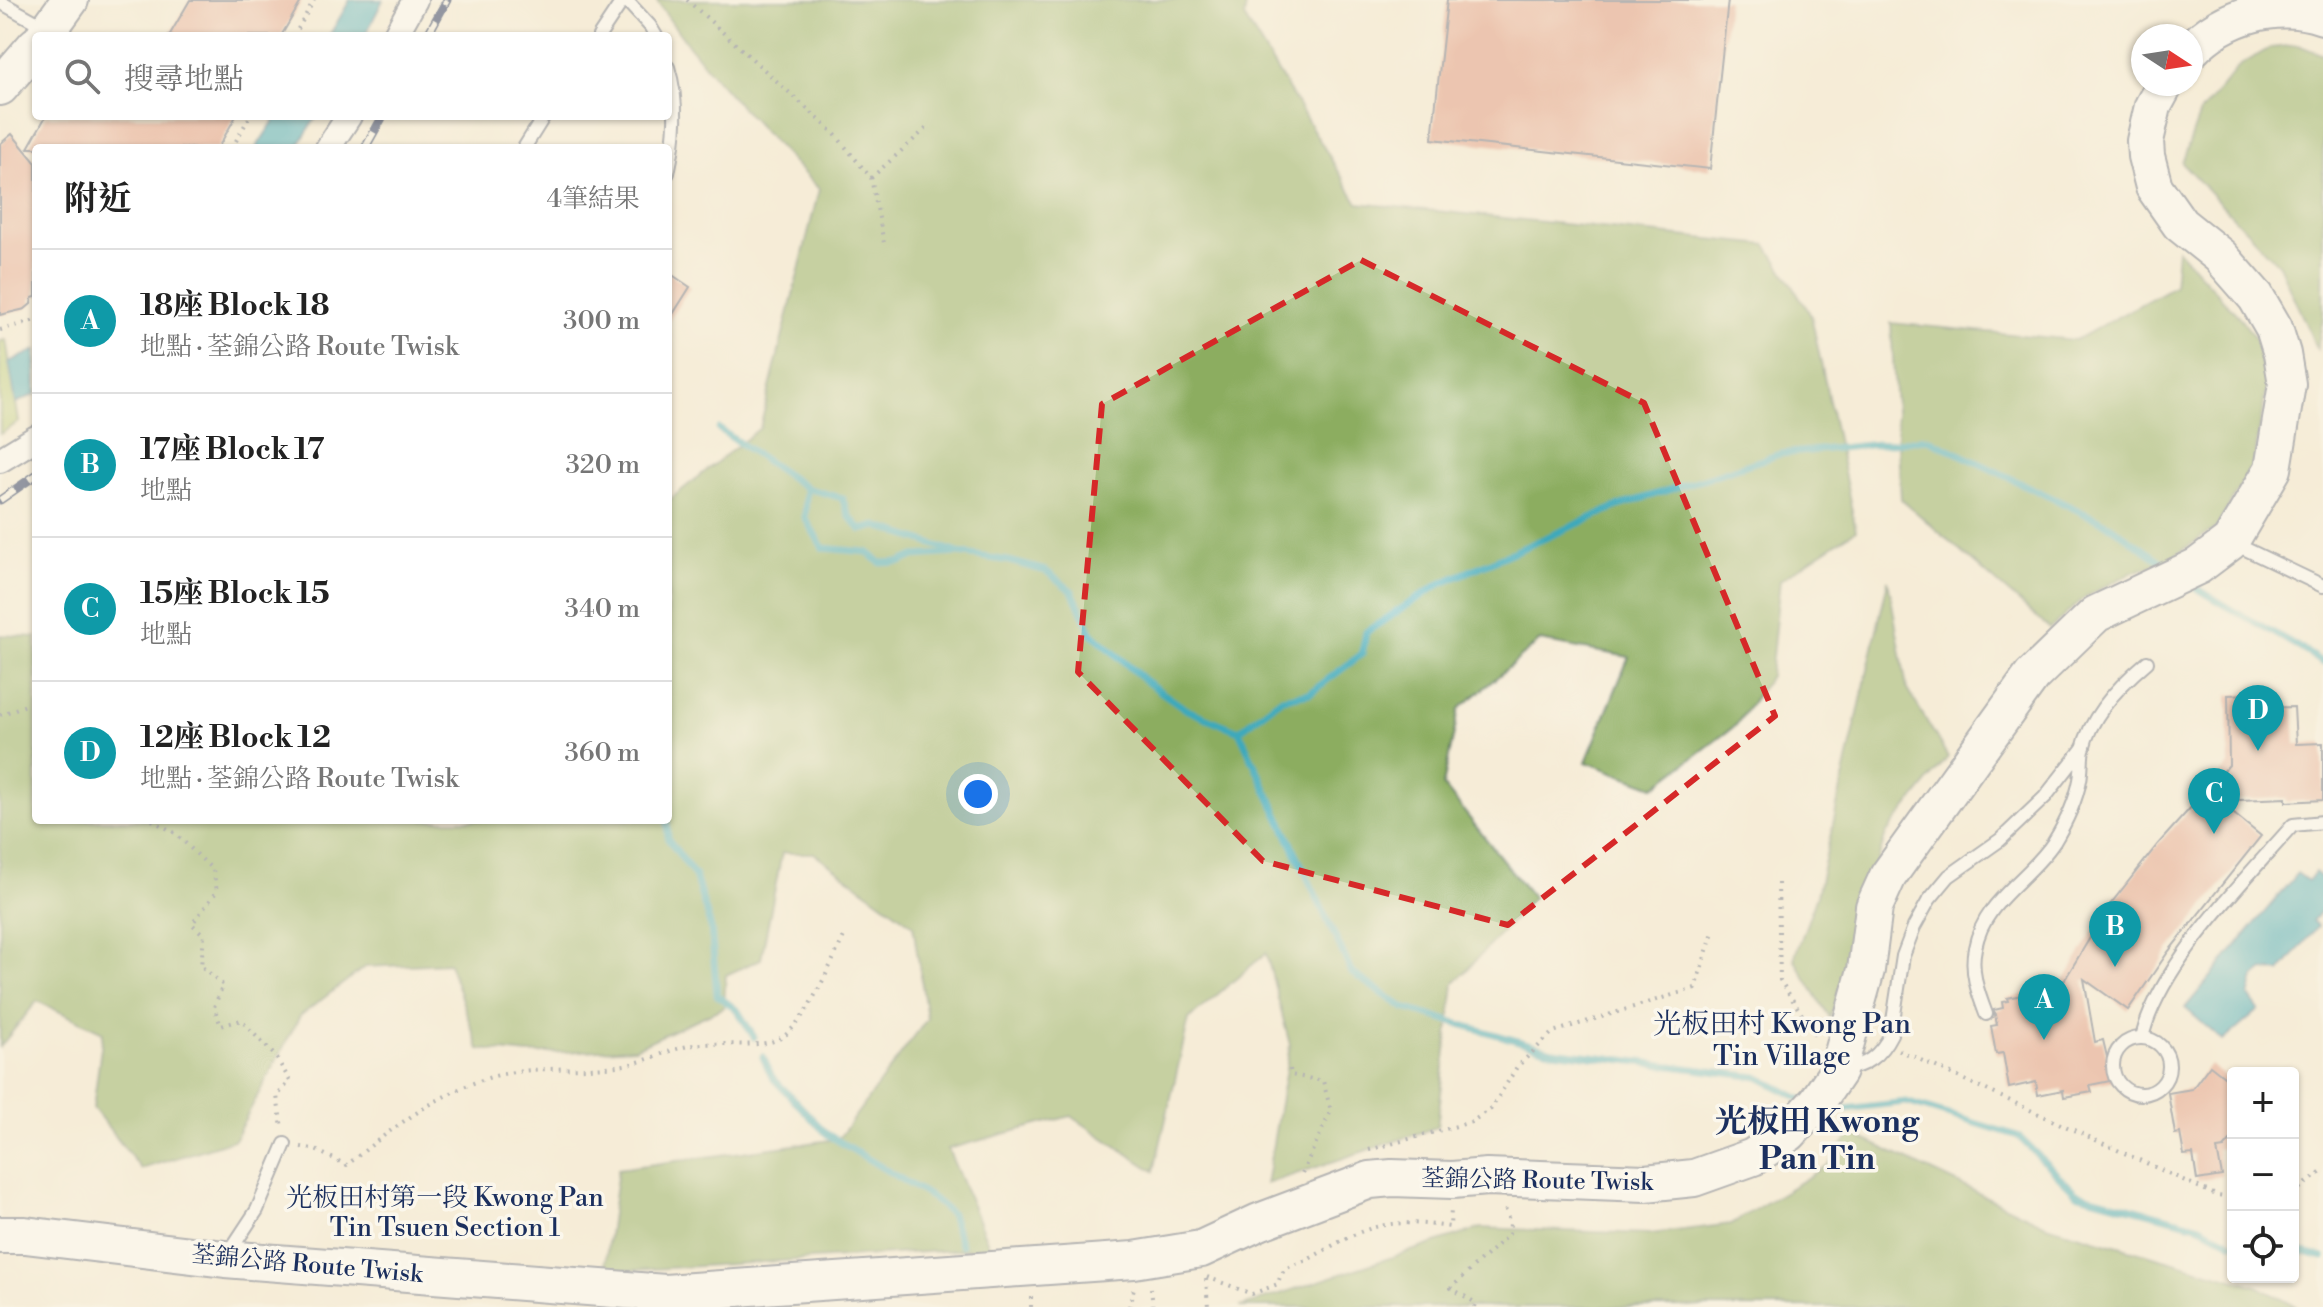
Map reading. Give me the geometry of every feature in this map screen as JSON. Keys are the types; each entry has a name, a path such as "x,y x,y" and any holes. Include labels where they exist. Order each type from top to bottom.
{"main road":[{"path":"47,32 70,0"},
{"path":"2203,40 2229,17 2269,10 2301,10 2323,16"},
{"path":"0,87 32,50"},
{"name":"荃錦公路 Route Twisk","path":"0,1235 25,1235 225,1259 664,1300 1134,1260 1201,1249 1282,1212 1370,1180 1487,1177 1645,1183 1694,1178 1753,1157 1789,1133 1817,1102 1838,1071 1866,970 1874,907 1888,876 2032,676 2096,614 2198,566 2230,542 2273,469 2287,384 2274,328 2256,297 2220,256 2180,224 2154,187 2145,141 2158,96"}],"street":[{"path":"397,32 415,0"},
{"path":"331,144 346,120"},
{"path":"0,460 32,440"}],"lane":[{"path":"602,32 625,0 653,32"},
{"path":"0,2 37,32"},
{"path":"672,88 676,109 672,156"},
{"path":"526,144 542,120"},
{"path":"2230,542 2323,586"},
{"path":"1838,1071 1860,1067 1878,1055 1886,1044 1891,1034 1903,956 1929,900 1949,876 2000,840 2045,797 2084,747 2099,714 2120,685 2147,662"},
{"path":"1986,1014 1974,982 1974,949 1985,918 2053,843 2069,813 2080,781 2084,747"},
{"path":"2142,1038 2157,995 2211,918 2293,825 2323,822"},
{"path":"2142,1038 2160,1045 2169,1063 2169,1072 2159,1089 2140,1095 2122,1087 2114,1070 2114,1060 2124,1044 2142,1038"},
{"path":"225,1259 257,1210 285,1144"}],"path":[{"path":"296,32 314,0"},
{"path":"687,0 834,133 871,178 885,248"},
{"path":"234,144 248,120"},
{"path":"871,178 929,126"},
{"path":"0,330 32,321"},
{"path":"0,715 32,703"},
{"path":"159,824 175,833 213,870 217,891 192,924 204,935 201,966 223,985 214,1007 221,1026 241,1020 276,1057 290,1081 277,1096 285,1144 313,1149 347,1165 389,1131 448,1095 504,1074 627,1065 688,1046 721,1042 763,1044 779,1039 799,1020 846,932"},
{"path":"1778,883 1780,980 1838,1071"},
{"path":"1370,1180 1369,1148 1471,1122 1491,1109 1517,1067 1553,1032 1695,988 1713,932"},
{"path":"1886,1044 2218,1196 2227,1197"},
{"path":"1282,1212 1331,1111 1323,1081 1291,1075 1290,1069"},
{"path":"2299,1189 2323,1171"},
{"path":"1475,1307 1476,1303 1451,1288 1509,1234 1510,1224 1506,1208 1485,1204 1487,1177"},
{"path":"1205,1276 1252,1294 1278,1284 1279,1276 1293,1263 1304,1262 1347,1237 1381,1224 1410,1221 1450,1227 1452,1180"}],"highlighted area":[{"path":"1361,260 1644,403 1775,716 1508,925 1263,861 1078,672 1102,404"}],"green space":[{"path":"656,0 1247,0 1244,17 1358,203 1767,245 1811,315 1856,530 1780,580 1770,676 1736,725 1654,787 1586,762 1629,657 1540,641 1459,709 1443,785 1533,898 1454,984 1437,1127 1266,1184 1290,1045 1266,953 1189,1019 1154,1171 1071,1116 948,1149 990,1248 604,1272 618,1169 838,1139 927,1019 913,925 814,853 782,853 761,959 726,975 724,1007 635,1048 529,1054 479,1049 449,963 365,967 300,1016 234,1140 141,1169 93,1108 103,1032 37,1001 0,1047 0,635 32,637 32,824 672,824 672,498 760,428 819,189 712,75"},
{"path":"2298,45 2323,55 2323,317 2317,349 2279,265 2182,163 2200,113 2239,66 2270,48"},
{"path":"2177,249 2255,338 2267,385 2254,462 2216,528 2165,561 2131,573 2085,597 2050,629 1901,499 1891,323 2076,340 2174,286"},
{"path":"6,340 19,422 0,434 0,341"},
{"path":"1888,580 1907,688 1948,757 1886,834 1830,1018 1794,959 1817,895"},
{"path":"1851,1133 2046,1225 2227,1277 2227,1283 2257,1286 2297,1307 1240,1307 1481,1228 1650,1234 1731,1224 1828,1165"}],"water":[{"path":"350,0 383,0 367,32 331,32"},
{"path":"274,120 314,120 300,144 259,144"},
{"path":"32,352 32,396 16,403 9,362"},
{"path":"2315,872 2323,879 2323,908 2312,921 2318,926 2280,972 2264,970 2254,978 2249,996 2259,1010 2223,1041 2185,1008 2297,873 2308,881"}],"building":[{"path":"190,0 302,0 283,32 171,32"},
{"path":"1447,0 1728,0 1710,169 1432,139"},
{"path":"44,120 234,120 220,144 32,144 32,148 28,148"},
{"path":"12,134 32,158 32,298 25,309 0,315 0,144"},
{"path":"672,275 690,287 672,316"},
{"path":"2252,694 2253,708 2294,707 2296,744 2323,743 2323,800 2218,801 2261,836 2168,952 2128,1010 2084,979 2095,1042 2103,1040 2115,1080 2090,1085 2092,1092 2064,1097 2063,1090 2038,1095 2036,1082 2009,1088 2003,1053 1996,1054 1991,1026 1997,1025 1994,1010 2003,1008 2002,1002 2008,1001 2007,998 2051,989 2056,983 2061,986 2109,906 2158,844 2229,765 2228,695"},
{"path":"2210,1065 2227,1078 2227,1145 2217,1149 2222,1176 2197,1180 2193,1154 2184,1155 2180,1133 2175,1134 2168,1093 2192,1089"}],"waterway":[{"path":"719,429 806,488 805,518 823,548 867,552 881,563 901,562 914,556 958,553 1046,571 1072,591 1091,632 1144,680 1187,710 1239,731 1352,973 1404,1008 1553,1051 1758,1077 1805,1101"},
{"path":"1239,731 1282,698 1310,693 1362,654 1366,632 1438,585 1616,507 1780,454 1928,439 2111,526 2169,567"},
{"path":"806,488 842,498 849,516 861,530 877,526 956,552"},
{"path":"2188,582 2323,663"},
{"path":"667,824 668,839 695,876 711,928 717,995 738,1011 754,1037"},
{"path":"763,1057 772,1077 827,1134 932,1198 951,1214 961,1245"},
{"path":"1827,1111 1906,1102 2018,1136 2076,1193 2200,1226 2227,1240"},
{"path":"2299,1251 2323,1257"}],"railway":[{"path":"429,32 447,0"},
{"path":"367,144 381,120"},
{"path":"0,500 32,478"}],"place":[{"name":"12座 Block 12","path":"2258,751"},
{"name":"15座 Block 15","path":"2214,834"},
{"name":"17座 Block 17","path":"2115,967"},
{"name":"18座 Block 18","path":"2044,1040"}],"district":[{"name":"光板田村 Kwong Pan Tin Village","path":"1782,1039"},
{"name":"光板田 Kwong Pan Tin","path":"1817,1140"},
{"name":"光板田村第一段 Kwong Pan Tin Tsuen Section 1","path":"445,1212"}]}
